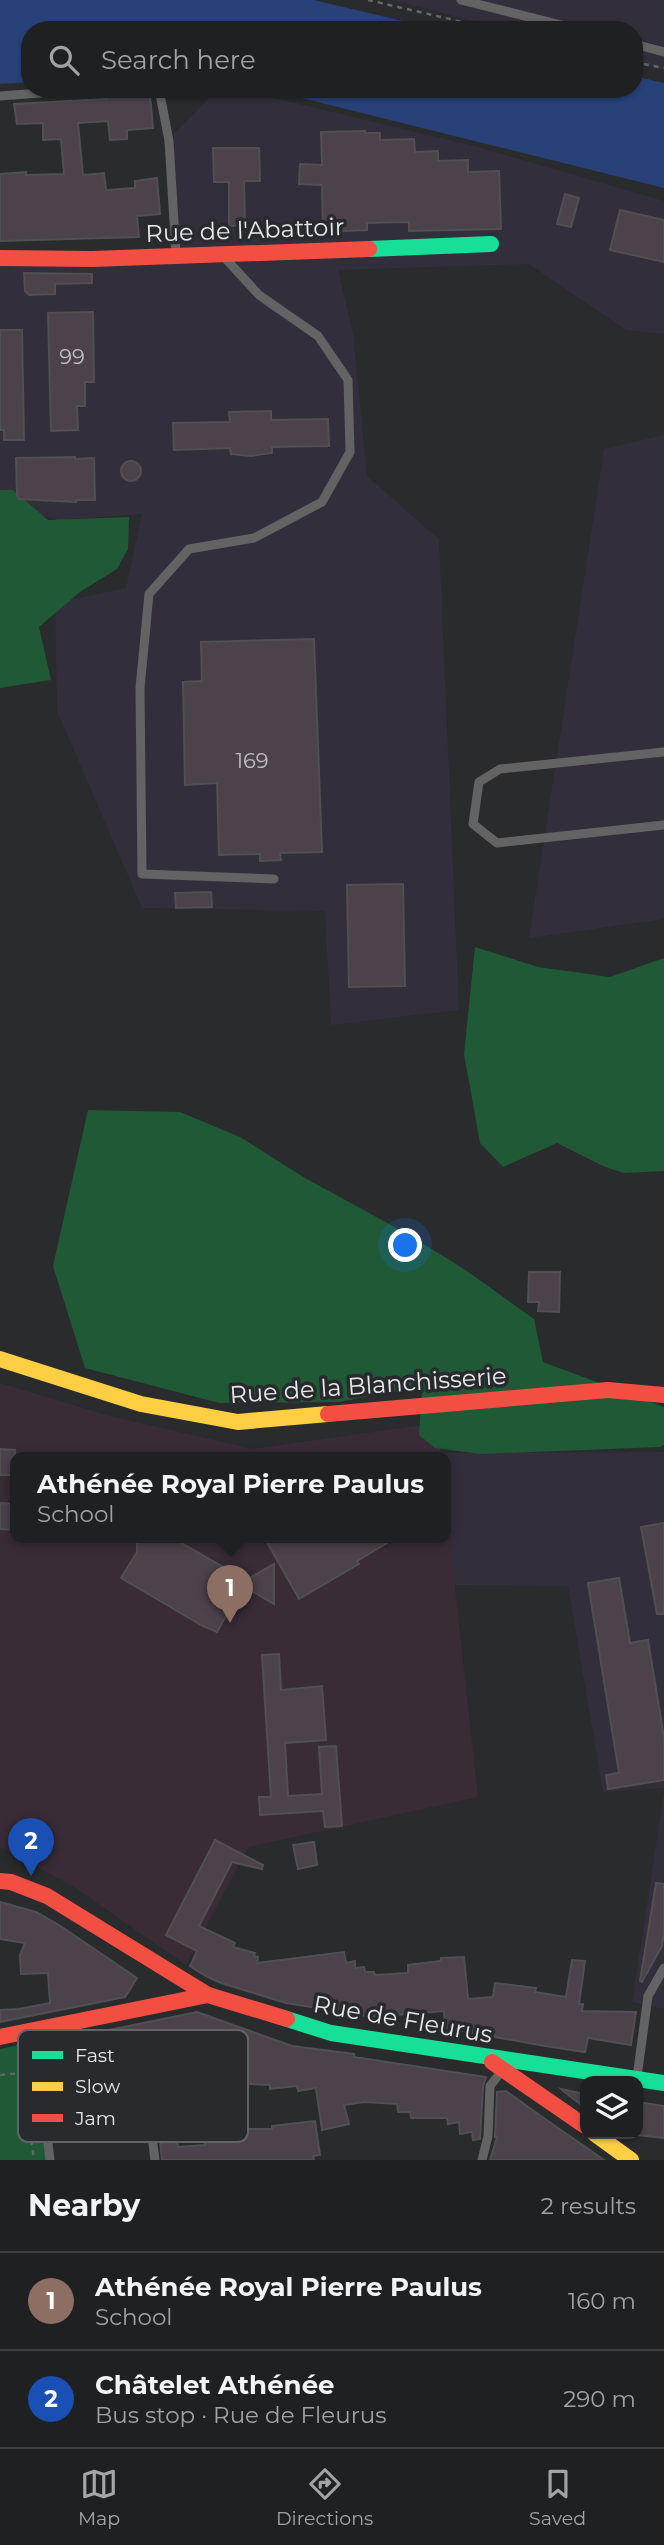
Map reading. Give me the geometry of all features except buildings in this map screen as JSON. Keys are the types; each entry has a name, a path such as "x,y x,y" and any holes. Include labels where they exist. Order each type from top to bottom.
{"street":[{"name":"Rue de l'Abattoir","path":"0,258 92,259 491,244"},
{"name":"Rue de la Blanchisserie","path":"0,1359 141,1404 237,1422 608,1390 664,1395"},
{"name":"Rue de Fleurus","path":"0,1881 11,1881 47,1896 208,1995 331,2033 615,2076"},
{"path":"34,2030 208,1995"},
{"path":"0,2037 18,2033"},
{"path":"486,2058 580,2122"},
{"name":"Rue de Fleurus","path":"643,2080 664,2083"},
{"path":"602,2139 631,2160"}],"lane":[{"path":"461,0 545,21"},
{"path":"643,46 664,52"},
{"path":"0,96 21,94"},
{"path":"161,98 169,141 176,256"},
{"path":"222,254 260,295 318,336 348,380 351,452 322,502 254,538 189,549 149,594 140,688 142,874 274,879"},
{"path":"664,752 500,769 478,782 473,824 496,843 664,824"},
{"path":"636,2076 648,1996 664,1968"},
{"path":"482,2160 488,2136 490,2086 504,2069"},
{"path":"48,2142 50,2160"},
{"path":"153,2142 155,2160"}],"path":[{"path":"368,0 458,21"},
{"path":"643,64 664,68"},
{"path":"0,2075 18,2073"},
{"path":"32,2142 34,2160"}],"shaded area":[{"path":"392,0 664,0 664,70 643,64 643,21 474,21"},
{"path":"209,98 274,98 478,147 664,201 664,334 626,330 529,264 338,270 353,333 367,476 439,539 459,1010 331,1025 325,911 142,908 57,711 55,603 126,588 142,514 59,520 0,506 0,263 169,261 174,134"},
{"path":"664,435 664,919 529,938 604,449"},
{"path":"0,1383 110,1416 253,1449 437,1423 440,1452 10,1452 10,1543 450,1543 478,1797 248,1847 186,1965 74,1887 0,1847"},
{"path":"664,1452 664,1788 603,1792 568,1586 447,1585 446,1543 451,1543 451,1453"},
{"path":"664,1792 664,2009 632,2002"}],"green space":[{"path":"0,490 13,490 48,520 129,517 128,549 117,569 80,592 39,627 51,680 0,688"},
{"path":"475,947 538,967 610,977 664,958 664,1171 624,1173 605,1167 557,1143 503,1167 480,1143 464,1054"},
{"path":"88,1110 180,1112 240,1137 305,1178 404,1232 464,1269 534,1319 543,1362 664,1407 664,1445 481,1454 435,1448 419,1435 422,1389 414,1388 339,1402 219,1403 85,1368 53,1266"},
{"path":"18,2045 18,2142 45,2142 47,2160 0,2160 0,2049"}],"water":[{"path":"0,0 314,0 403,21 21,21 21,83 0,84"},
{"path":"643,78 664,83 664,188 301,98 643,98"}],"traffic: fast":[{"path":"369,249 491,244"},
{"path":"287,2019 331,2033 664,2083"}],"traffic: slow":[{"path":"0,1359 141,1404 238,1422 328,1414"},
{"path":"602,2139 631,2160"}],"traffic: jam":[{"path":"0,258 92,259 369,249"},
{"path":"328,1414 608,1390 664,1395"},
{"path":"0,1881 11,1882 47,1896 208,1995 287,2019"},
{"path":"35,2030 208,1995"},
{"path":"0,2037 18,2033"},
{"path":"492,2062 580,2123"}],"place":[{"name":"Athénée Royal Pierre Paulus","path":"230,1623"},
{"name":"Châtelet Athénée","path":"31,1876"}]}
